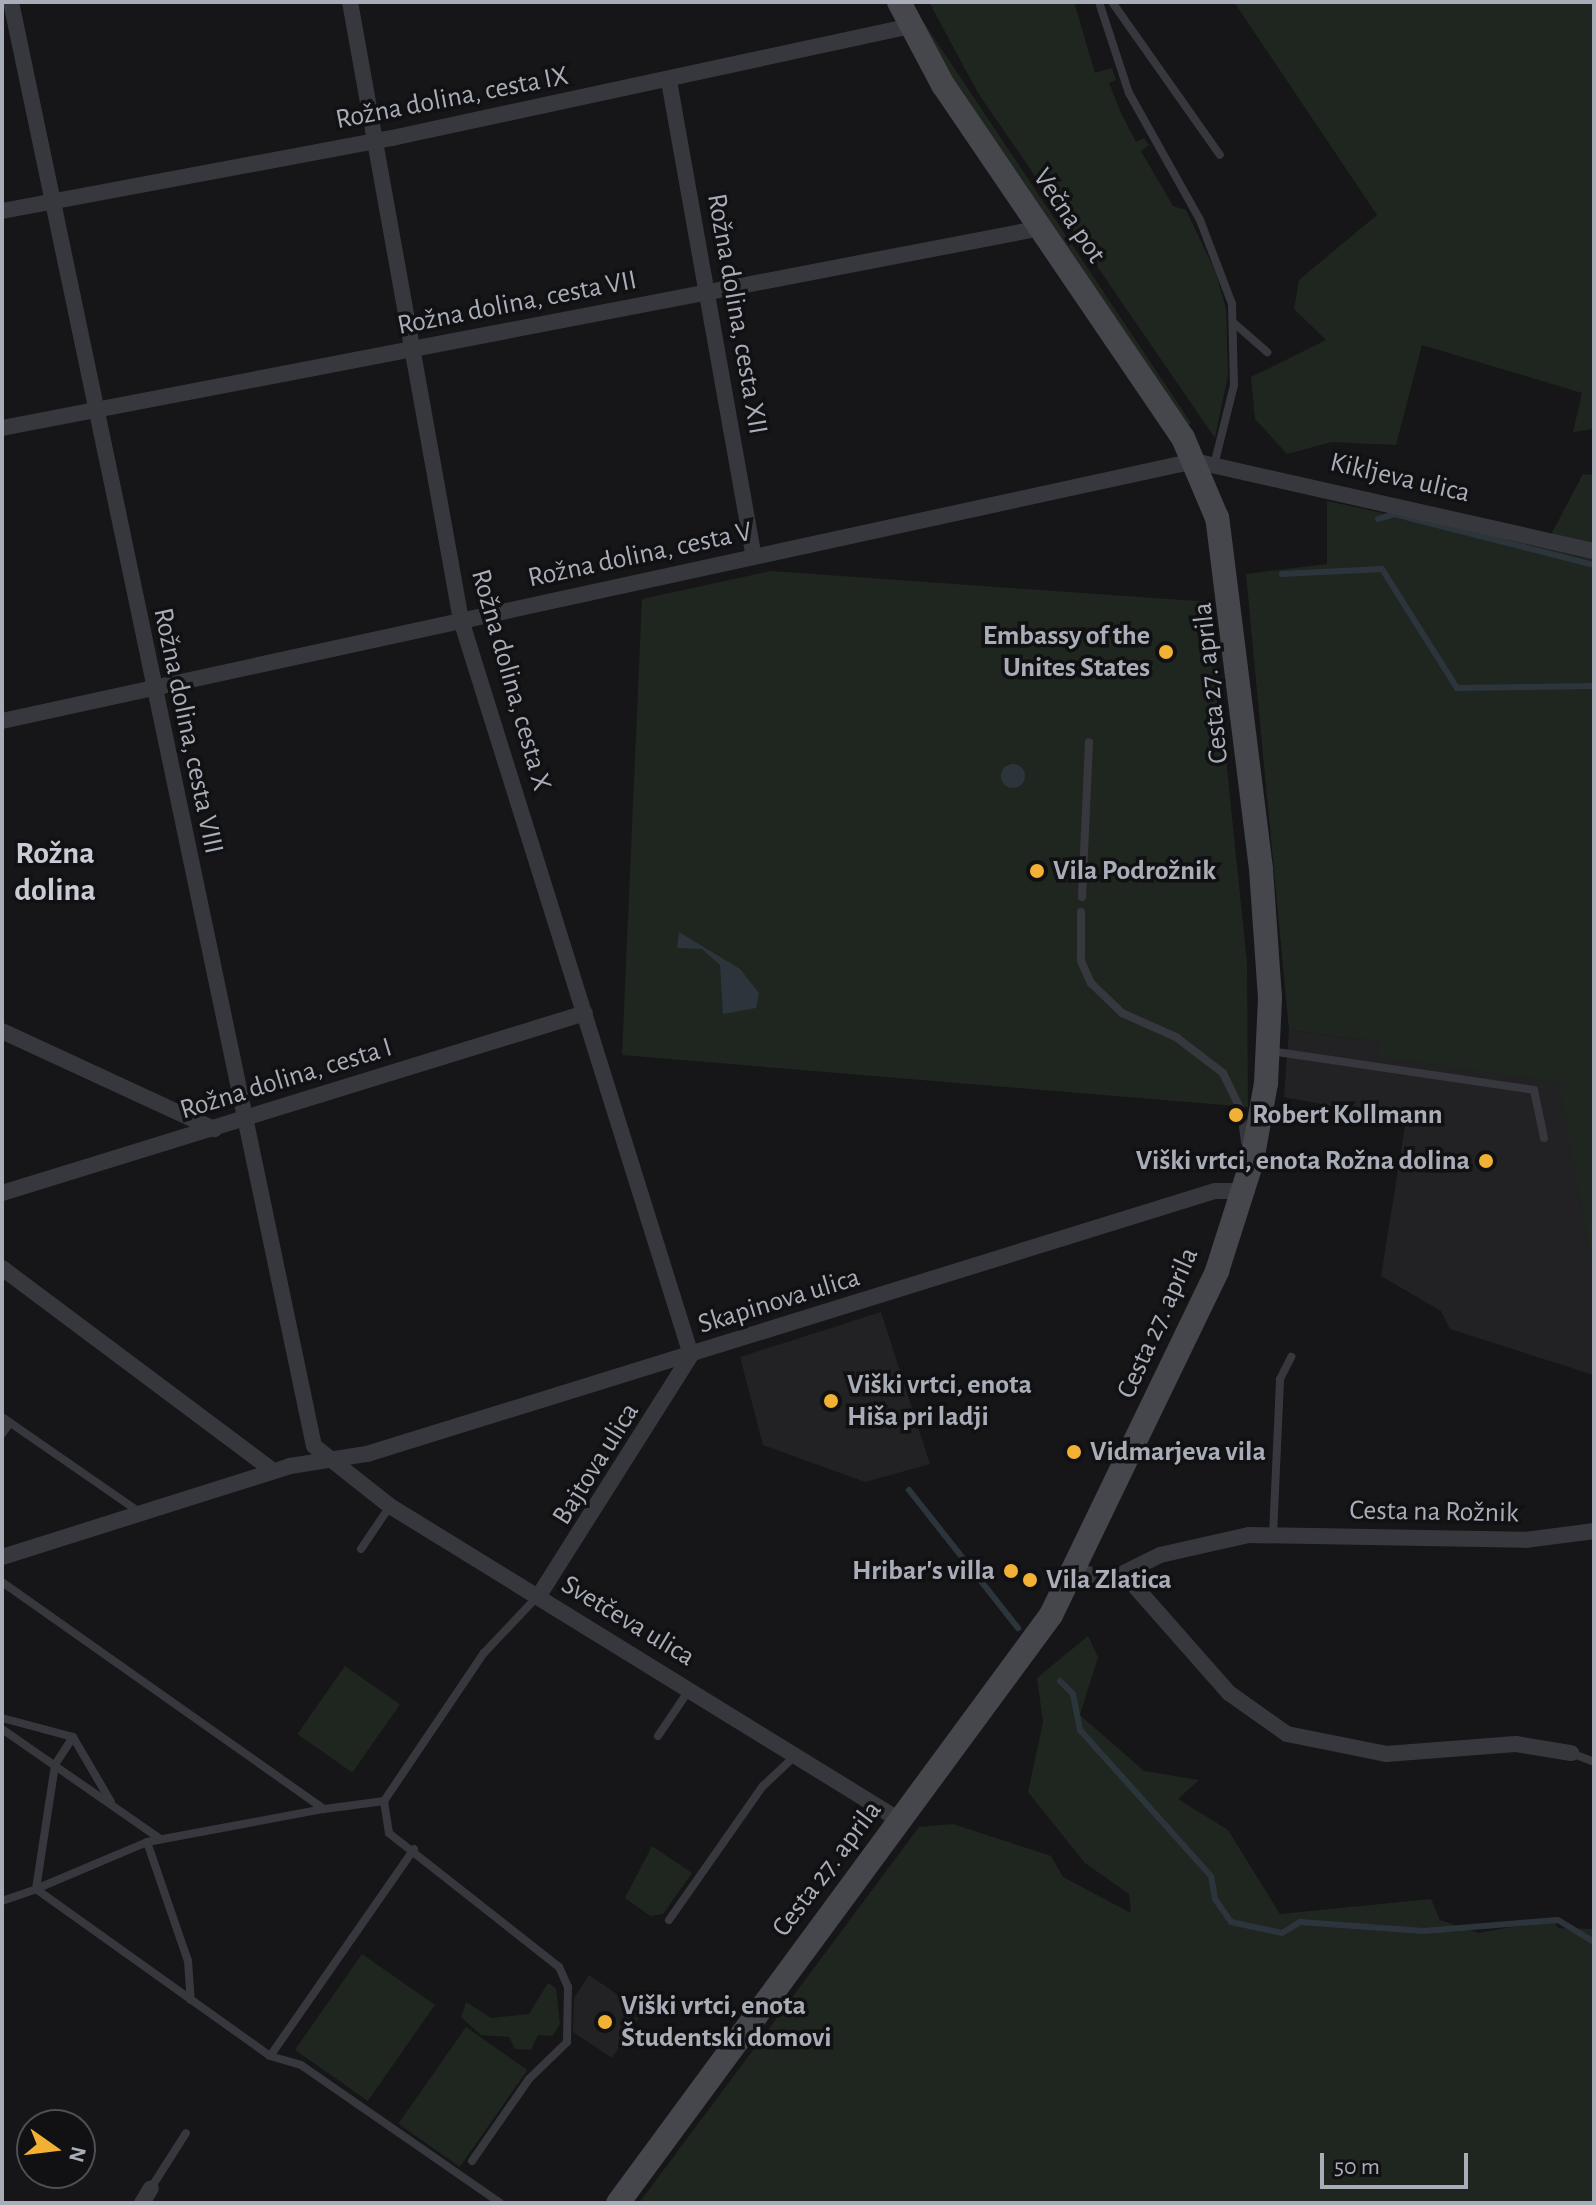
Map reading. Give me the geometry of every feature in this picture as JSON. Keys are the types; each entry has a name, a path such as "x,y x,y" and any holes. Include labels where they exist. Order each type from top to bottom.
{"main road":[{"name":"Večna pot","path":"899,2 911,26 1042,228 1205,461"},
{"name":"Cesta 27. aprila","path":"618,2203 1022,1659 1074,1571 1190,1333 1244,1191 1269,1051 1266,924 1234,617 1205,461"}],"street":[{"name":"Rožna dolina, cesta VIII","path":"11,2 151,687 314,1446 330,1464"},
{"name":"Rožna dolina, cesta X","path":"350,2 461,620 691,1355"},
{"name":"Rožna dolina, cesta IX","path":"2,211 374,141 669,81 911,26"},
{"name":"Rožna dolina, cesta XII","path":"669,81 754,556"},
{"name":"Rožna dolina, cesta VII","path":"2,428 1042,228"},
{"name":"Kikljeva ulica","path":"1205,461 1594,551"},
{"name":"Rožna dolina, cesta V","path":"2,721 754,556 1205,461"},
{"name":"Rožna dolina, cesta I","path":"2,1193 245,1122 585,1013"},
{"path":"2,1031 214,1129"},
{"name":"Skapinova ulica","path":"2,1557 273,1471 330,1464 1215,1191 1244,1191"},
{"path":"2,1268 273,1471"},
{"name":"Bajtova ulica","path":"538,1597 691,1355"},
{"name":"Svetčeva ulica","path":"330,1464 390,1506 797,1754 901,1821"},
{"name":"Cesta na Rožnik","path":"1074,1571 1098,1581 1124,1574 1191,1545 1273,1535 1511,1540 1594,1531"},
{"path":"1124,1574 1229,1693 1287,1734 1386,1754 1516,1744 1571,1753"},
{"path":"142,2203 151,2188"}],"lane":[{"path":"1099,2 1129,93 1213,250 1235,324 1234,385 1205,461"},
{"path":"1112,2 1220,155"},
{"path":"1235,324 1267,352"},
{"path":"1082,897 1089,742"},
{"path":"1081,912 1081,961 1097,991 1122,1013 1197,1050 1232,1087 1245,1133 1244,1191"},
{"path":"1269,1051 1534,1090 1544,1138"},
{"path":"1273,1535 1280,1379 1291,1357"},
{"path":"2,1434 6,1420 140,1512"},
{"path":"361,1549 390,1506"},
{"path":"2,1582 324,1809"},
{"path":"466,2169 529,2079 567,2042 568,1987 559,1967 491,1920 414,1849 384,1826 384,1801 484,1653 538,1597"},
{"path":"658,1736 689,1689"},
{"path":"2,1718 73,1737 114,1806"},
{"path":"2,1729 160,1839"},
{"path":"36,1889 55,1765 73,1737"},
{"path":"1571,1753 1594,1762"},
{"path":"669,1920 763,1786 797,1754"},
{"path":"2,1901 147,1842 384,1801"},
{"path":"147,1842 188,1961 191,2000"},
{"path":"270,2056 414,1849"},
{"path":"36,1889 270,2056 301,2065 466,2169 500,2203"},
{"path":"151,2188 186,2133"}],"shaded area":[{"path":"910,2 1191,423 1187,426 941,63"},
{"path":"929,2 1074,2 1095,73 1112,68 1116,80 1109,83 1121,113 1136,142 1144,138 1149,145 1141,151 1173,206 1186,210 1216,273 1226,309 1228,375 1215,438 978,93"},
{"path":"1234,2 1594,2 1594,429 1573,432 1582,393 1422,345 1396,445 1332,442 1287,454 1255,419 1251,377 1326,340 1294,309 1299,280 1377,215"},
{"path":"1583,474 1594,475 1594,1276 1559,1083 1378,1057 1380,1042 1289,1030 1246,574 1327,564 1327,501 1544,548"},
{"path":"771,571 1210,602 1247,963 1248,1107 622,1055 642,599"},
{"path":"1013,764 1024,771 1025,776 1018,787 1013,788 1002,781 1001,776 1008,765"},
{"path":"679,932 740,969 759,993 756,1008 723,1014 720,965 702,949 677,948"},
{"name":"Viški vrtci, enota Rožna dolina","path":"1289,1030 1380,1042 1379,1057 1560,1083 1594,1276 1594,1375 1450,1329 1441,1311 1381,1276 1406,1120 1284,1097"},
{"name":"Viški vrtci, enota Hiša pri ladji","path":"881,1312 930,1464 865,1482 763,1445 740,1357"},
{"path":"1088,1636 1098,1657 1080,1715 1144,1771 1199,1780 1178,1799 1228,1830 1280,1914 1431,1899 1440,1920 1479,1933 1554,1919 1558,1928 1594,1929 1594,2203 639,2203 919,1827 953,1824 1051,1856 1063,1877 1131,1913 1129,1894 1085,1863 1028,1792 1043,1722 1037,1678"},
{"path":"345,1666 400,1704 352,1772 297,1734"},
{"path":"652,1846 692,1873 663,1914 650,1916 625,1898"},
{"path":"362,1954 435,2005 368,2101 295,2050"},
{"name":"Viški vrtci, enota Študentski domovi","path":"589,1975 643,2012 612,2058 573,2032 574,1998"},
{"path":"548,1983 556,1988 560,2024 552,2036 538,2035 531,2050 515,2049 509,2037 481,2035 461,2017 466,2002 491,2018 529,2014"},
{"path":"466,2027 527,2070 460,2167 398,2124"}],"waterway":[{"path":"1378,519 1394,514 1594,565"},
{"path":"1282,574 1382,569 1457,688 1594,686"},
{"path":"909,1490 1018,1628"},
{"path":"1060,1681 1073,1694 1080,1730 1211,1876 1215,1899 1231,1922 1282,1933 1300,1922 1424,1931 1558,1920 1594,1942"}],"place":[{"name":"Embassy of the Unites States","path":"1166,652"},
{"name":"Vila Podrožnik","path":"1037,871"},
{"name":"Robert Kollmann","path":"1236,1115"},
{"name":"Viški vrtci, enota Rožna dolina","path":"1486,1161"},
{"name":"Viški vrtci, enota Hiša pri ladji","path":"831,1401"},
{"name":"Vidmarjeva vila","path":"1074,1452"},
{"name":"Hribar's villa","path":"1011,1571"},
{"name":"Vila Zlatica","path":"1030,1580"},
{"name":"Viški vrtci, enota Študentski domovi","path":"605,2022"}],"district":[{"name":"Rožna dolina","path":"55,872"}]}
